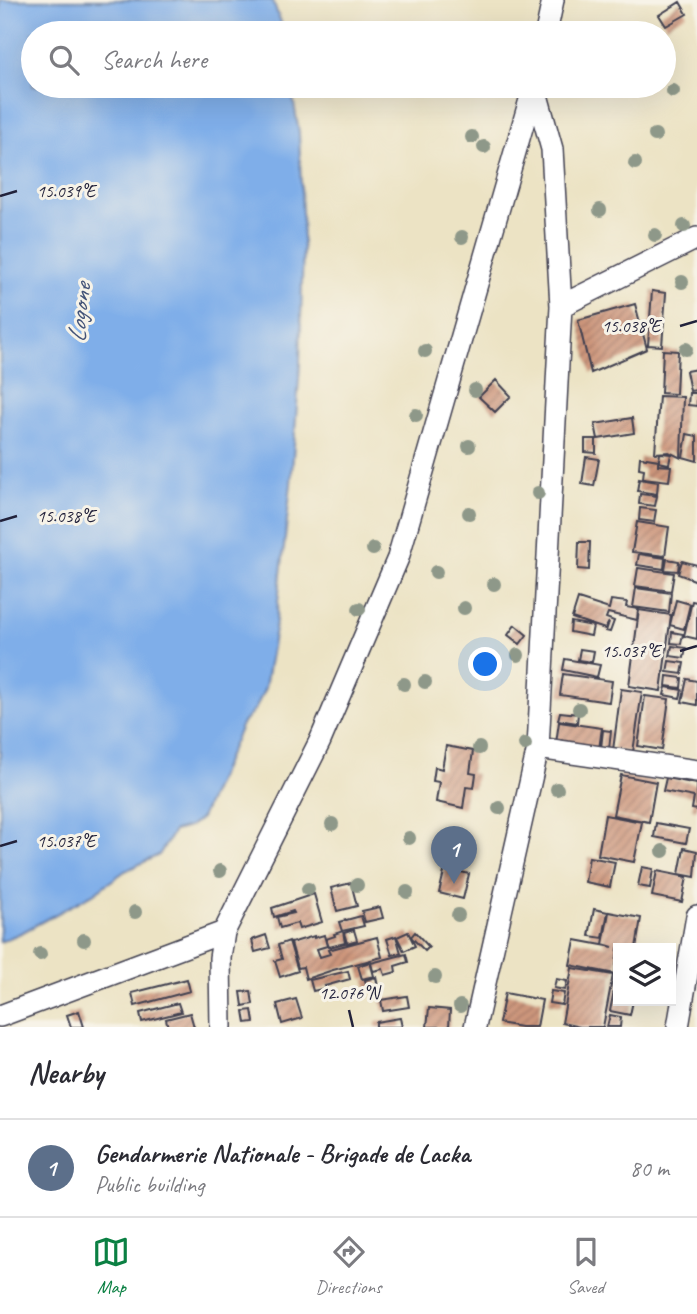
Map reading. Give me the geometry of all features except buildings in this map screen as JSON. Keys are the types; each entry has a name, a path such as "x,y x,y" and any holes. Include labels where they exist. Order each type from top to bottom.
{"street":[{"path":"549,21 553,0"},
{"path":"221,1027 220,958 224,932 320,741 398,558 531,98"},
{"path":"475,1027 538,748 561,306 552,149 537,98"},
{"path":"561,306 697,238"},
{"path":"538,748 697,771"},
{"path":"678,1027 697,916"},
{"path":"0,1016 224,932"}],"water":[{"name":"Logone","path":"0,0 272,0 281,21 21,21 21,98 293,98 299,132 303,241 300,366 291,484 275,629 265,688 256,708 242,724 201,818 189,827 174,831 159,855 125,871 93,894 0,942"}],"place":[{"name":"Gendarmerie Nationale - Brigade de Lacka","path":"454,884"}]}
